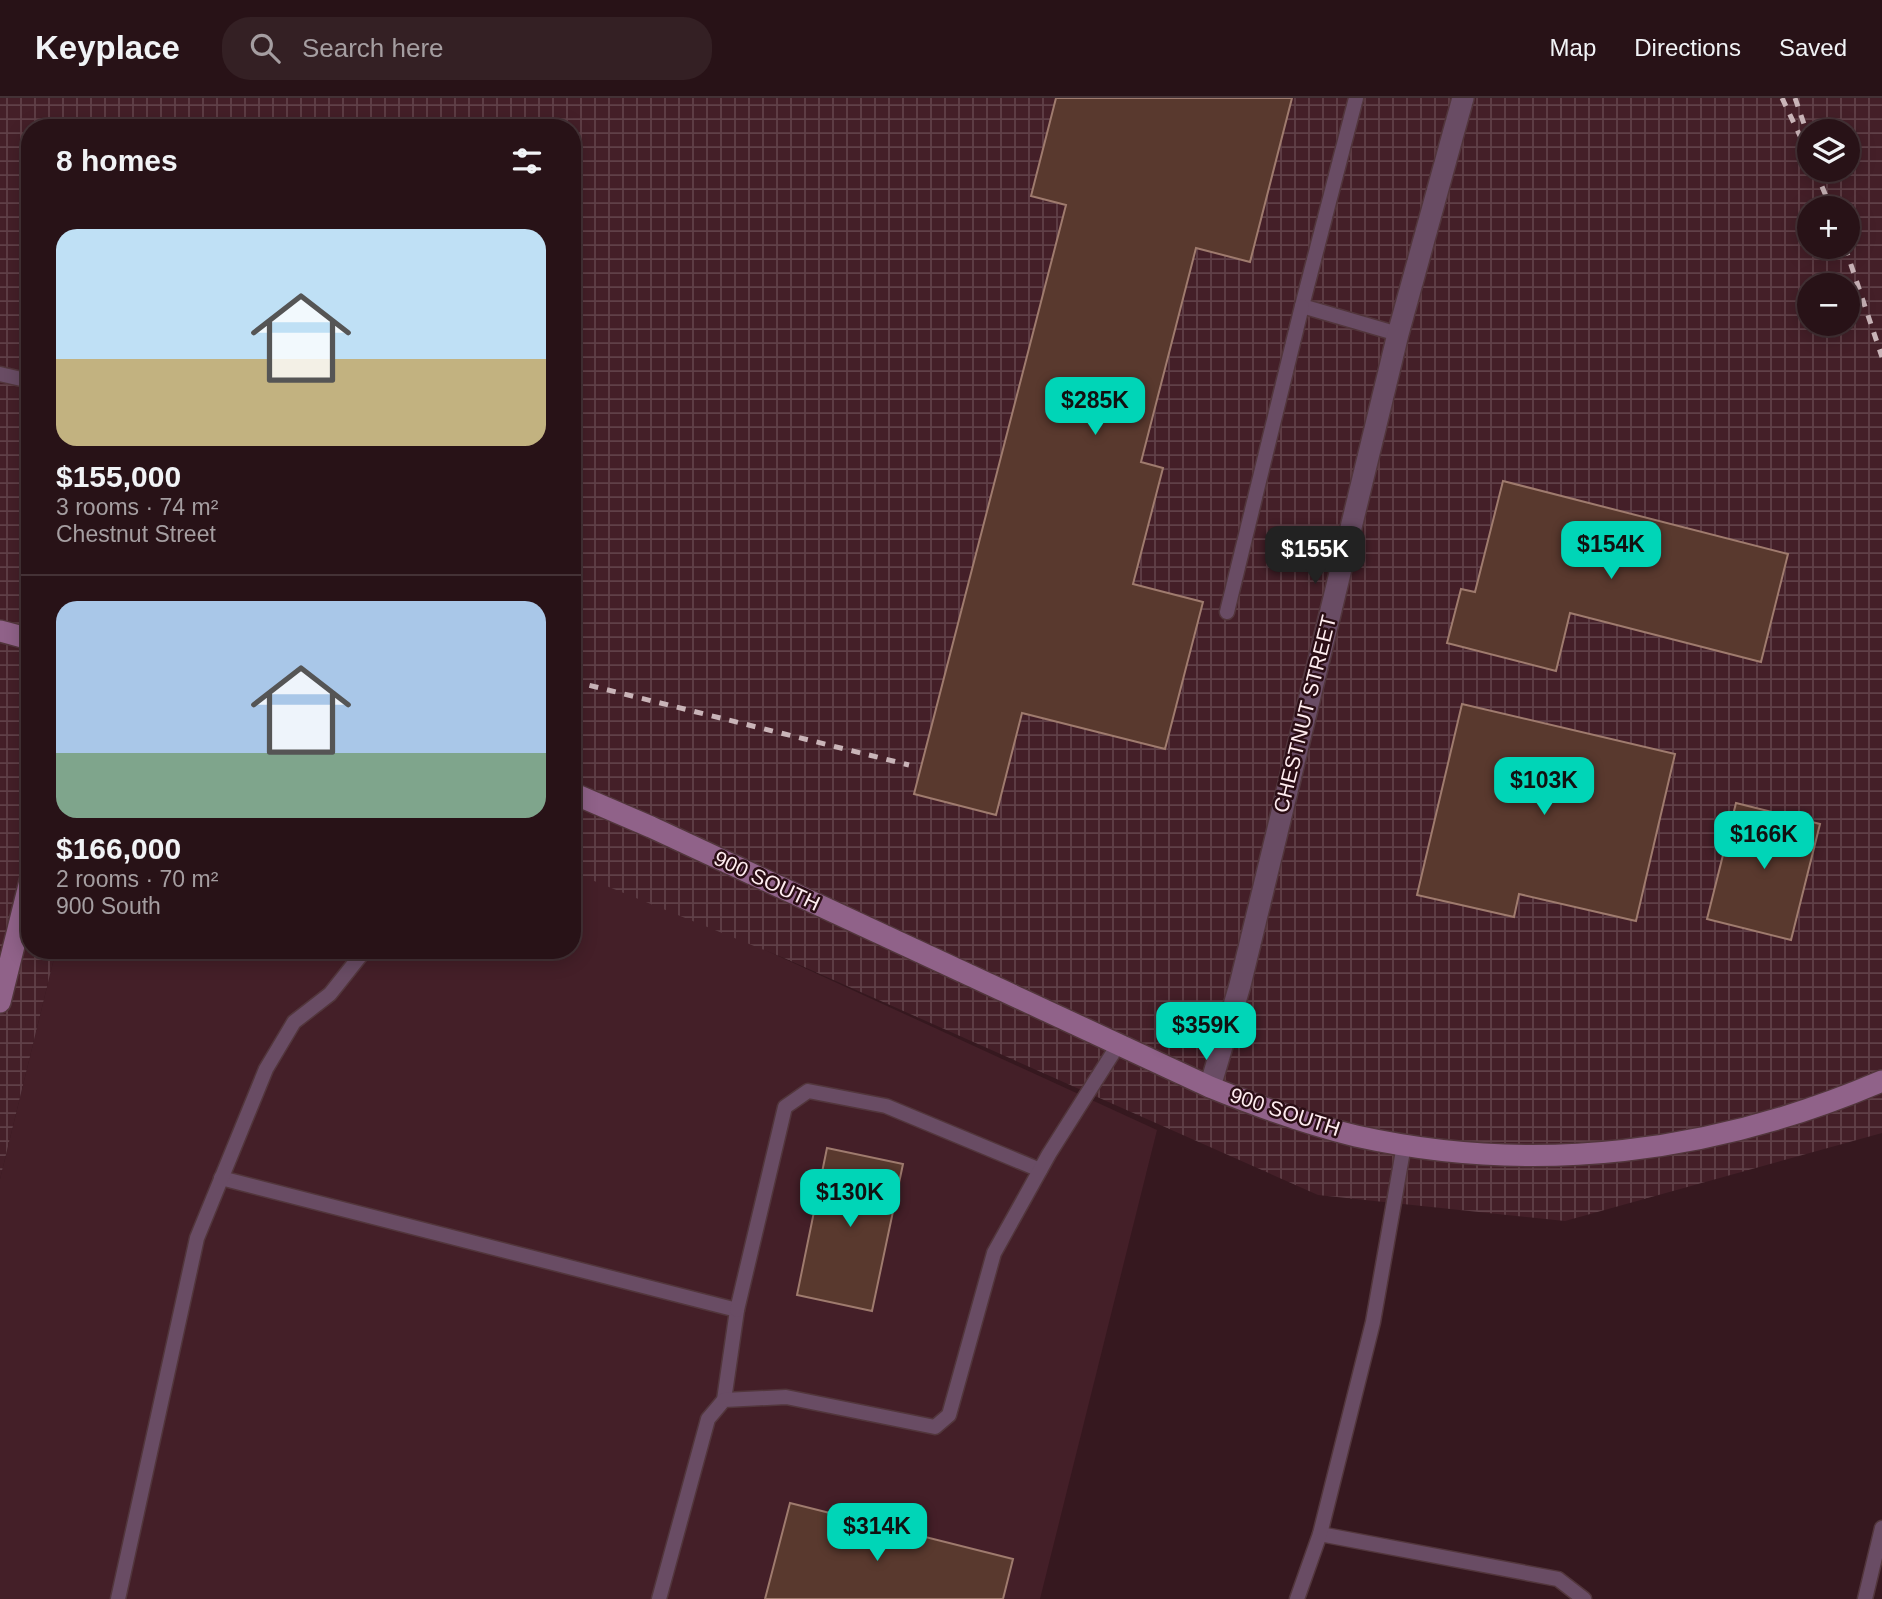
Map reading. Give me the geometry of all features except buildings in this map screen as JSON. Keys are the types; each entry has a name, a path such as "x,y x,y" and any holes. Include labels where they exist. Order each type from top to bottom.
{"street":[{"name":"CHESTNUT STREET","path":"1210,1087 1243,971 1398,334 1464,98"},
{"path":"0,631 21,637"},
{"name":"900 SOUTH","path":"581,797 1210,1087 1306,1122 1355,1135 1404,1145 1484,1153 1567,1155 1622,1151 1676,1144 1783,1119 1882,1081"},
{"path":"0,1002 21,917"}],"lane":[{"path":"1227,612 1356,98"},
{"path":"1303,306 1398,334"},
{"path":"0,374 21,379"},
{"path":"118,1599 197,1238 266,1069 294,1022 330,994 358,959"},
{"path":"724,1400 786,1397 935,1427 949,1415 994,1253 1040,1170 1118,1045"},
{"path":"659,1599 708,1419 724,1400 737,1310 785,1107 808,1091 886,1106 1040,1170"},
{"path":"1297,1599 1320,1534 1373,1322 1404,1145"},
{"path":"221,1178 737,1310"},
{"path":"1865,1599 1882,1528"},
{"path":"1320,1534 1558,1579 1584,1599"}],"shaded area":[{"path":"0,98 1882,98 1882,1133 1565,1221 1318,1195 784,958 581,876 581,119 21,119 21,959 54,959 0,1179"},
{"path":"581,870 639,892 1157,1130 1040,1599 0,1599 0,1179 54,959 581,959"}],"railway":[{"path":"1782,98 1797,130"},
{"path":"1795,98 1802,119"},
{"path":"1820,182 1826,196"},
{"path":"1849,259 1882,357"},
{"path":"581,683 909,765"}]}
